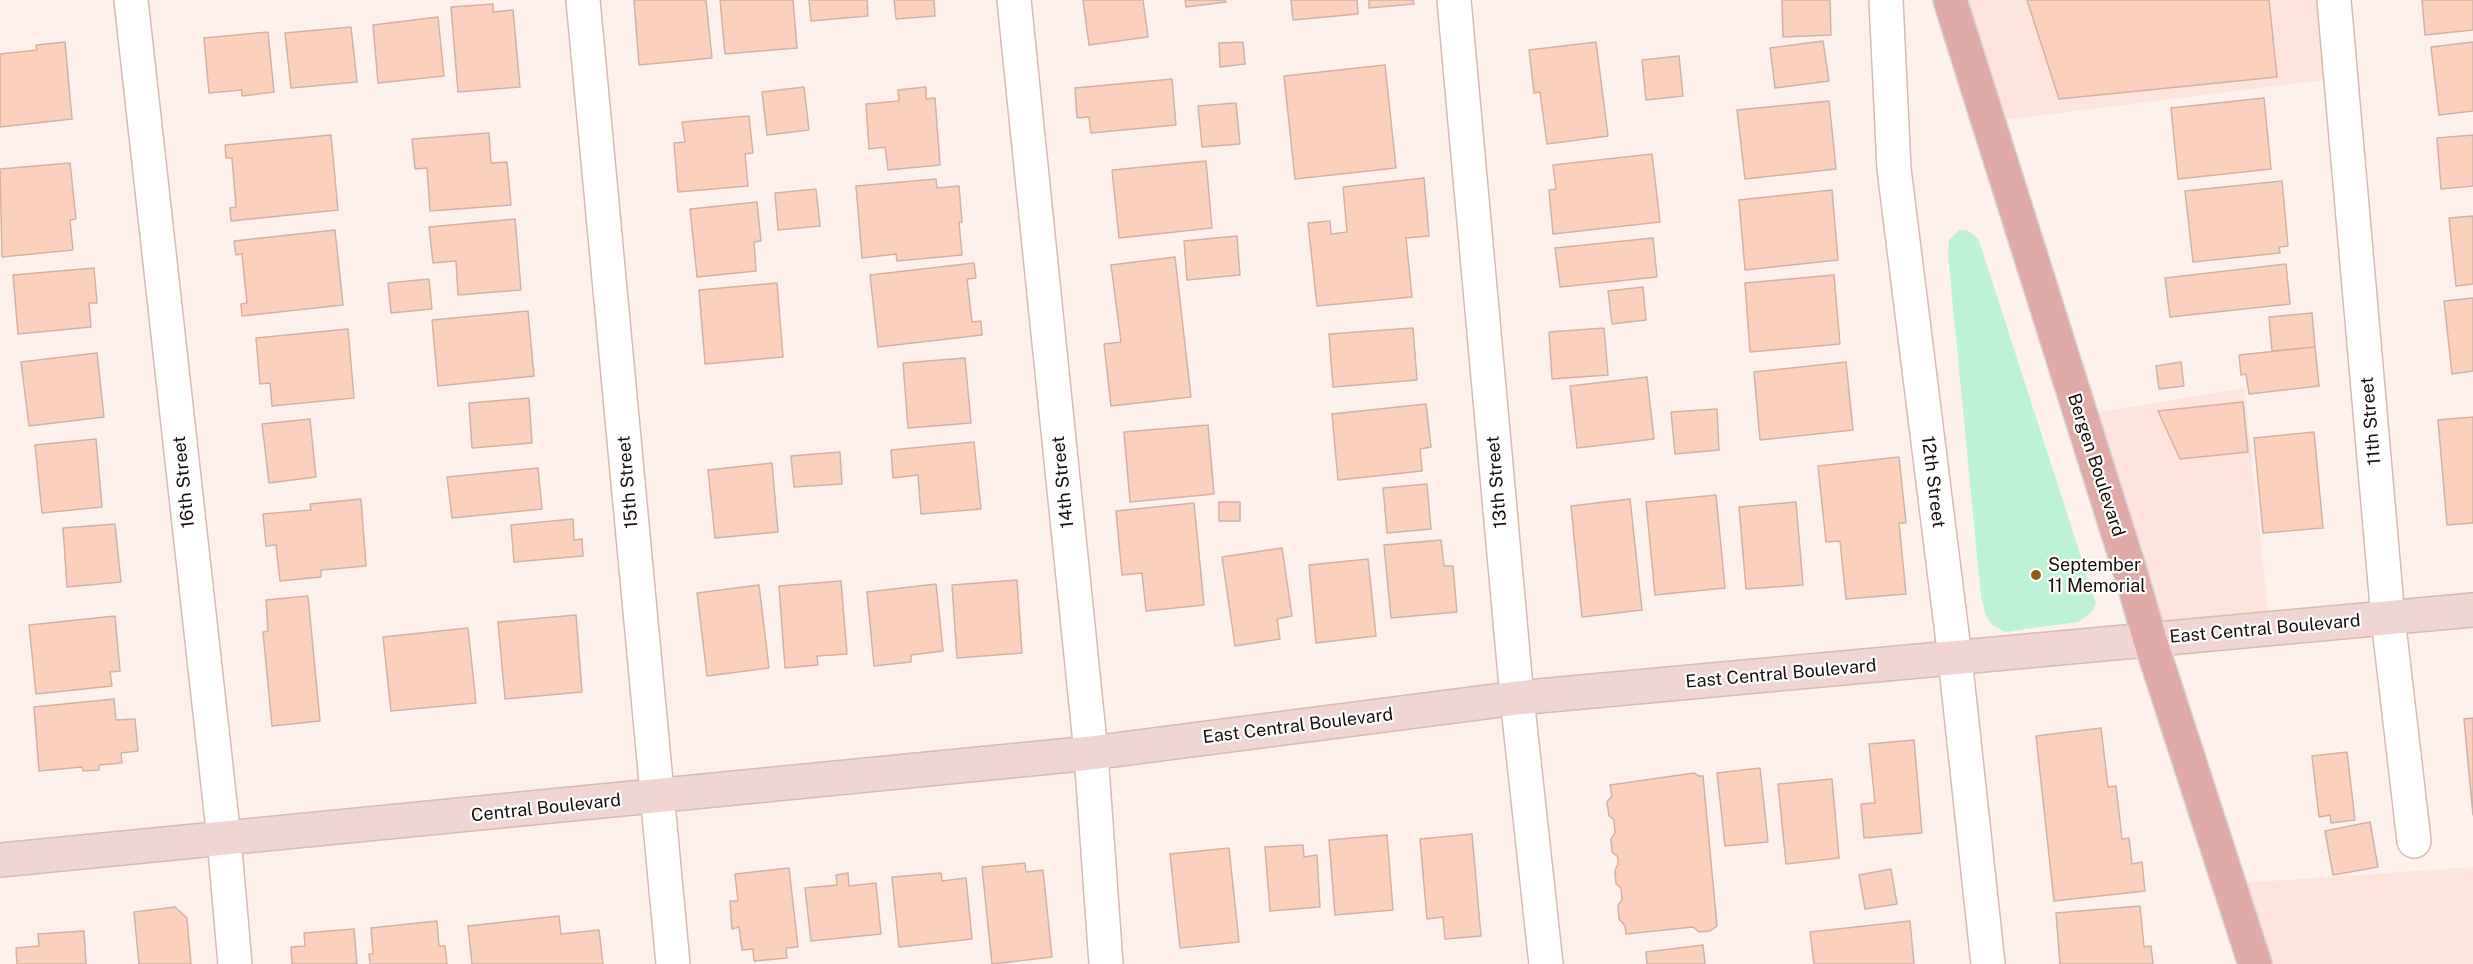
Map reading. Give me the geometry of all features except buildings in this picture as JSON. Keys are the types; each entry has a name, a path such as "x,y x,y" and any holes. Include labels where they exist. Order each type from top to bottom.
{"main road":[{"name":"Bergen Boulevard","path":"1950,0 2150,640 2255,964"},
{"name":"East Central Boulevard","path":"1091,753 1517,698 2473,610"},
{"name":"Central Boulevard","path":"0,860 1091,753"}],"street":[{"name":"16th Street","path":"131,0 224,839 235,964"},
{"name":"15th Street","path":"583,0 673,964"},
{"name":"14th Street","path":"1014,0 1091,753 1106,964"},
{"name":"13th Street","path":"1454,0 1517,698 1546,964"},
{"name":"12th Street","path":"1886,0 1894,170 1955,658 1988,964"},
{"name":"11th Street","path":"2334,0 2388,618 2414,841"}],"shaded area":[{"path":"1950,0 2334,0 2341,78 1989,122"},
{"path":"2244,388 2270,628 2150,640 2080,415"},
{"path":"2473,867 2473,964 2255,964 2228,884"}],"green space":[{"path":"1959,230 1969,231 1978,239 2096,603 2092,612 2078,622 2005,632 1992,625 1986,616 1981,597 1948,255 1949,240"}],"place":[{"name":"September 11 Memorial","path":"2036,575"}]}
